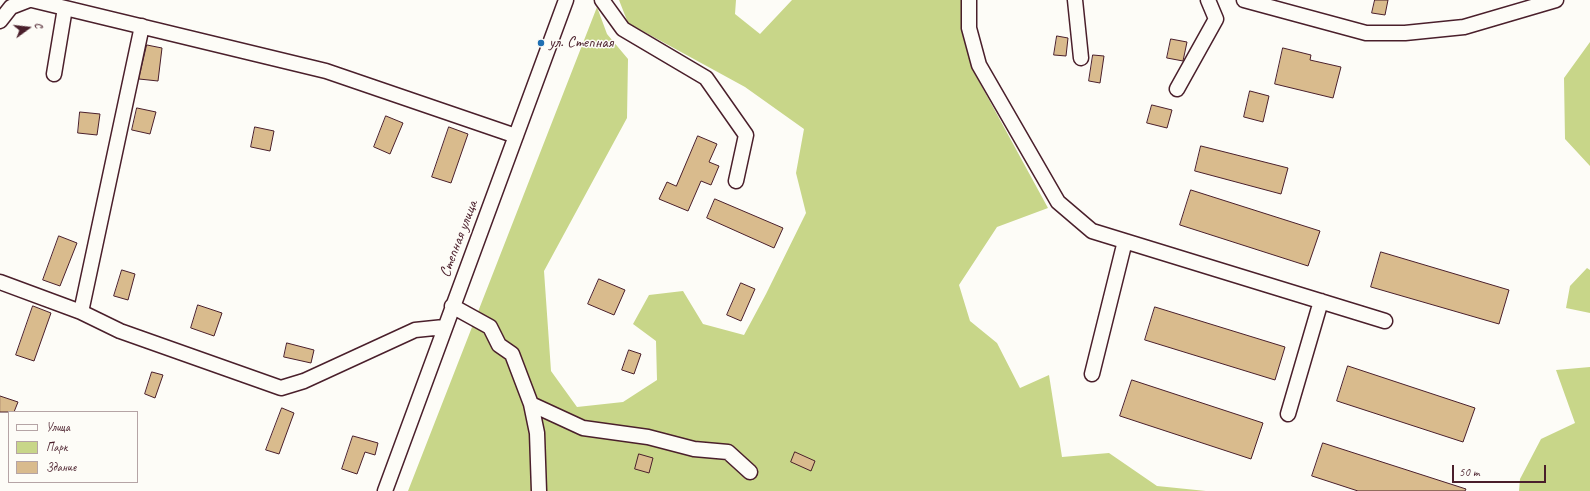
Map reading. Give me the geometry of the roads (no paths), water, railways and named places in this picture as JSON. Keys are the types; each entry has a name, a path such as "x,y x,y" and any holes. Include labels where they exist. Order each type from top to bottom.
{"street":[{"path":"0,21 11,7 31,0 326,71 516,136"},
{"name":"Степная улица","path":"385,491 444,327 566,0"},
{"path":"602,0 623,29 668,57 706,78 746,135 736,181"},
{"path":"969,0 970,28 979,65 1058,202 1092,231 1385,321"},
{"path":"1075,0 1081,58"},
{"path":"1177,89 1216,19 1208,0"},
{"path":"1244,0 1366,33 1405,33 1464,27 1556,0"},
{"path":"54,74 65,8"},
{"path":"81,312 142,26"},
{"path":"1092,374 1125,241"},
{"path":"0,282 81,312 120,331 281,388 304,381 415,330 444,327"},
{"path":"1288,414 1321,301"},
{"path":"452,306 490,327 499,345 512,354 531,404 537,433 539,491"},
{"path":"531,404 583,428 648,437 694,449 728,452 750,472"}],"place":[{"name":"ул. Степная","path":"541,43"}]}
